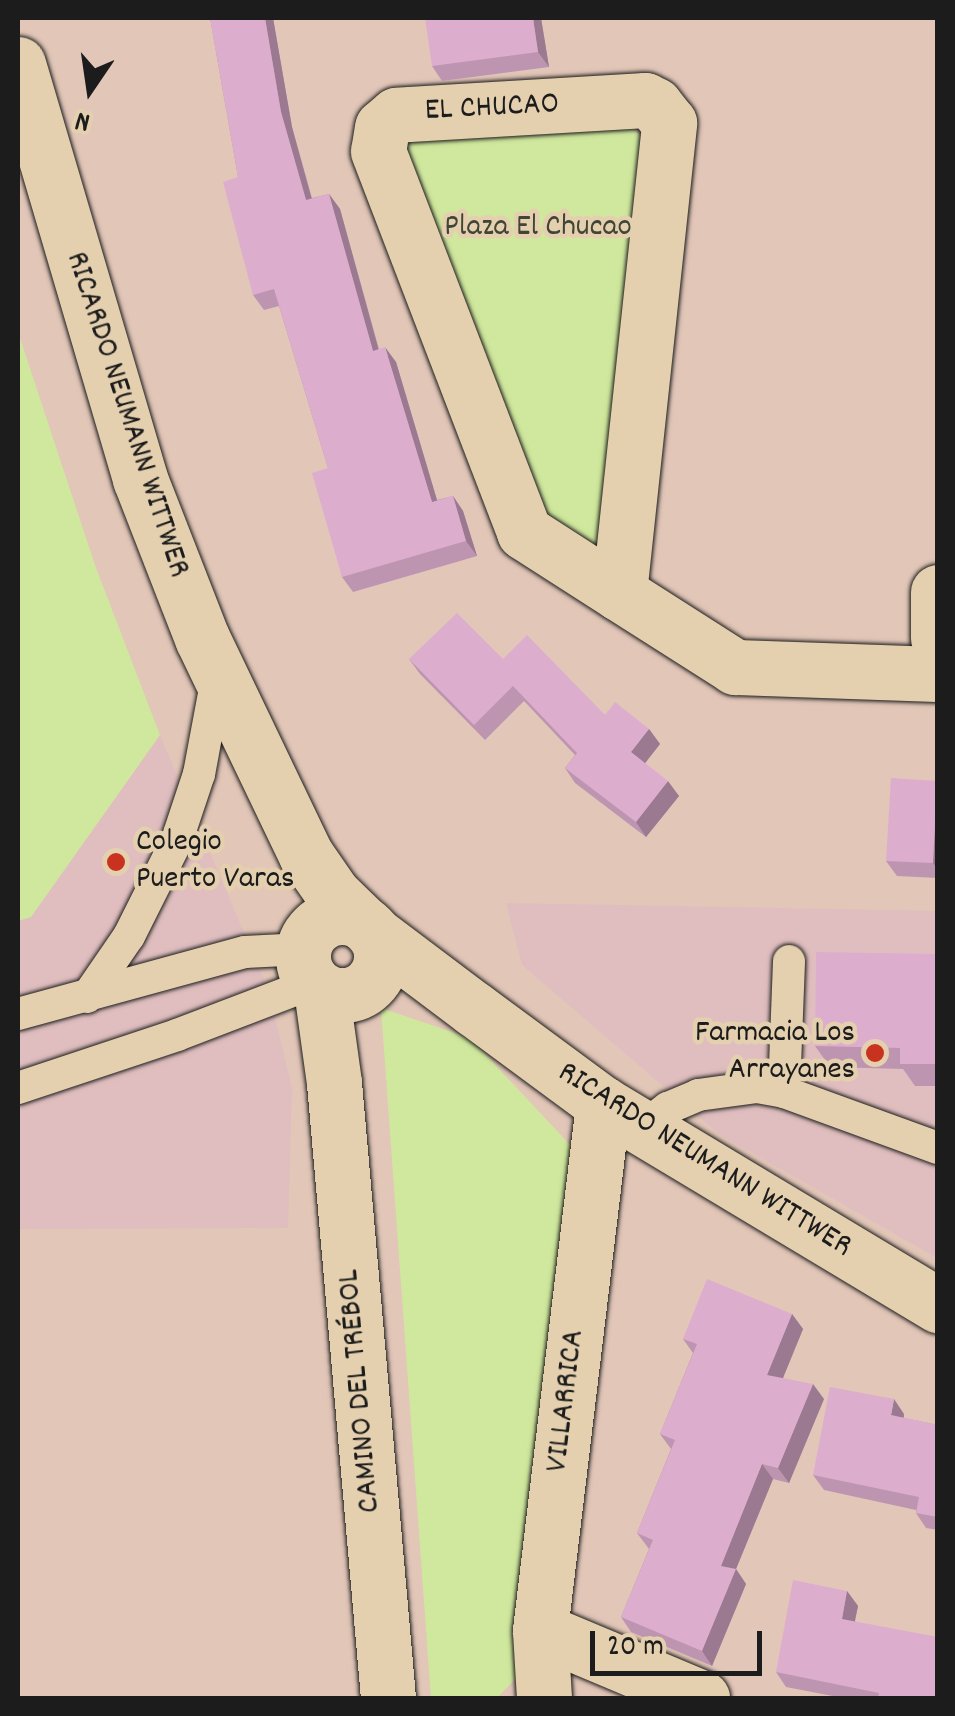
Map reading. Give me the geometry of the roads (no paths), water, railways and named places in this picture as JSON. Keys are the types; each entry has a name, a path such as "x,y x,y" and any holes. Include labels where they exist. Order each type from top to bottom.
{"street":[{"name":"RICARDO NEUMANN WITTWER","path":"18,64 140,478 218,673 285,810 308,888 340,960 474,1008 622,1116 938,1306"},
{"name":"EL CHUCAO","path":"619,593 669,122 655,104 645,100 396,114 382,127 378,152 524,532 619,593 735,667 938,674"},
{"path":"938,592 938,638"},
{"name":"CAMINO DEL TRÉBOL","path":"340,960 334,1083 388,1698"},
{"name":"VILLARRICA","path":"544,1698 540,1630 622,1116"},
{"path":"540,1630 702,1698"}],"lane":[{"path":"87,997 129,936 177,840 199,774 218,673"},
{"path":"18,1014 245,952 340,960"},
{"path":"18,1088 177,1035 340,960"},
{"path":"784,1092 789,961"},
{"path":"622,1116 668,1108 729,1088 784,1092 938,1148"}],"place":[{"name":"Colegio Puerto Varas","path":"116,862"},
{"name":"Farmacia Los Arrayanes","path":"875,1053"}],"park label":[{"name":"Plaza El Chucao","path":"538,228"}]}
